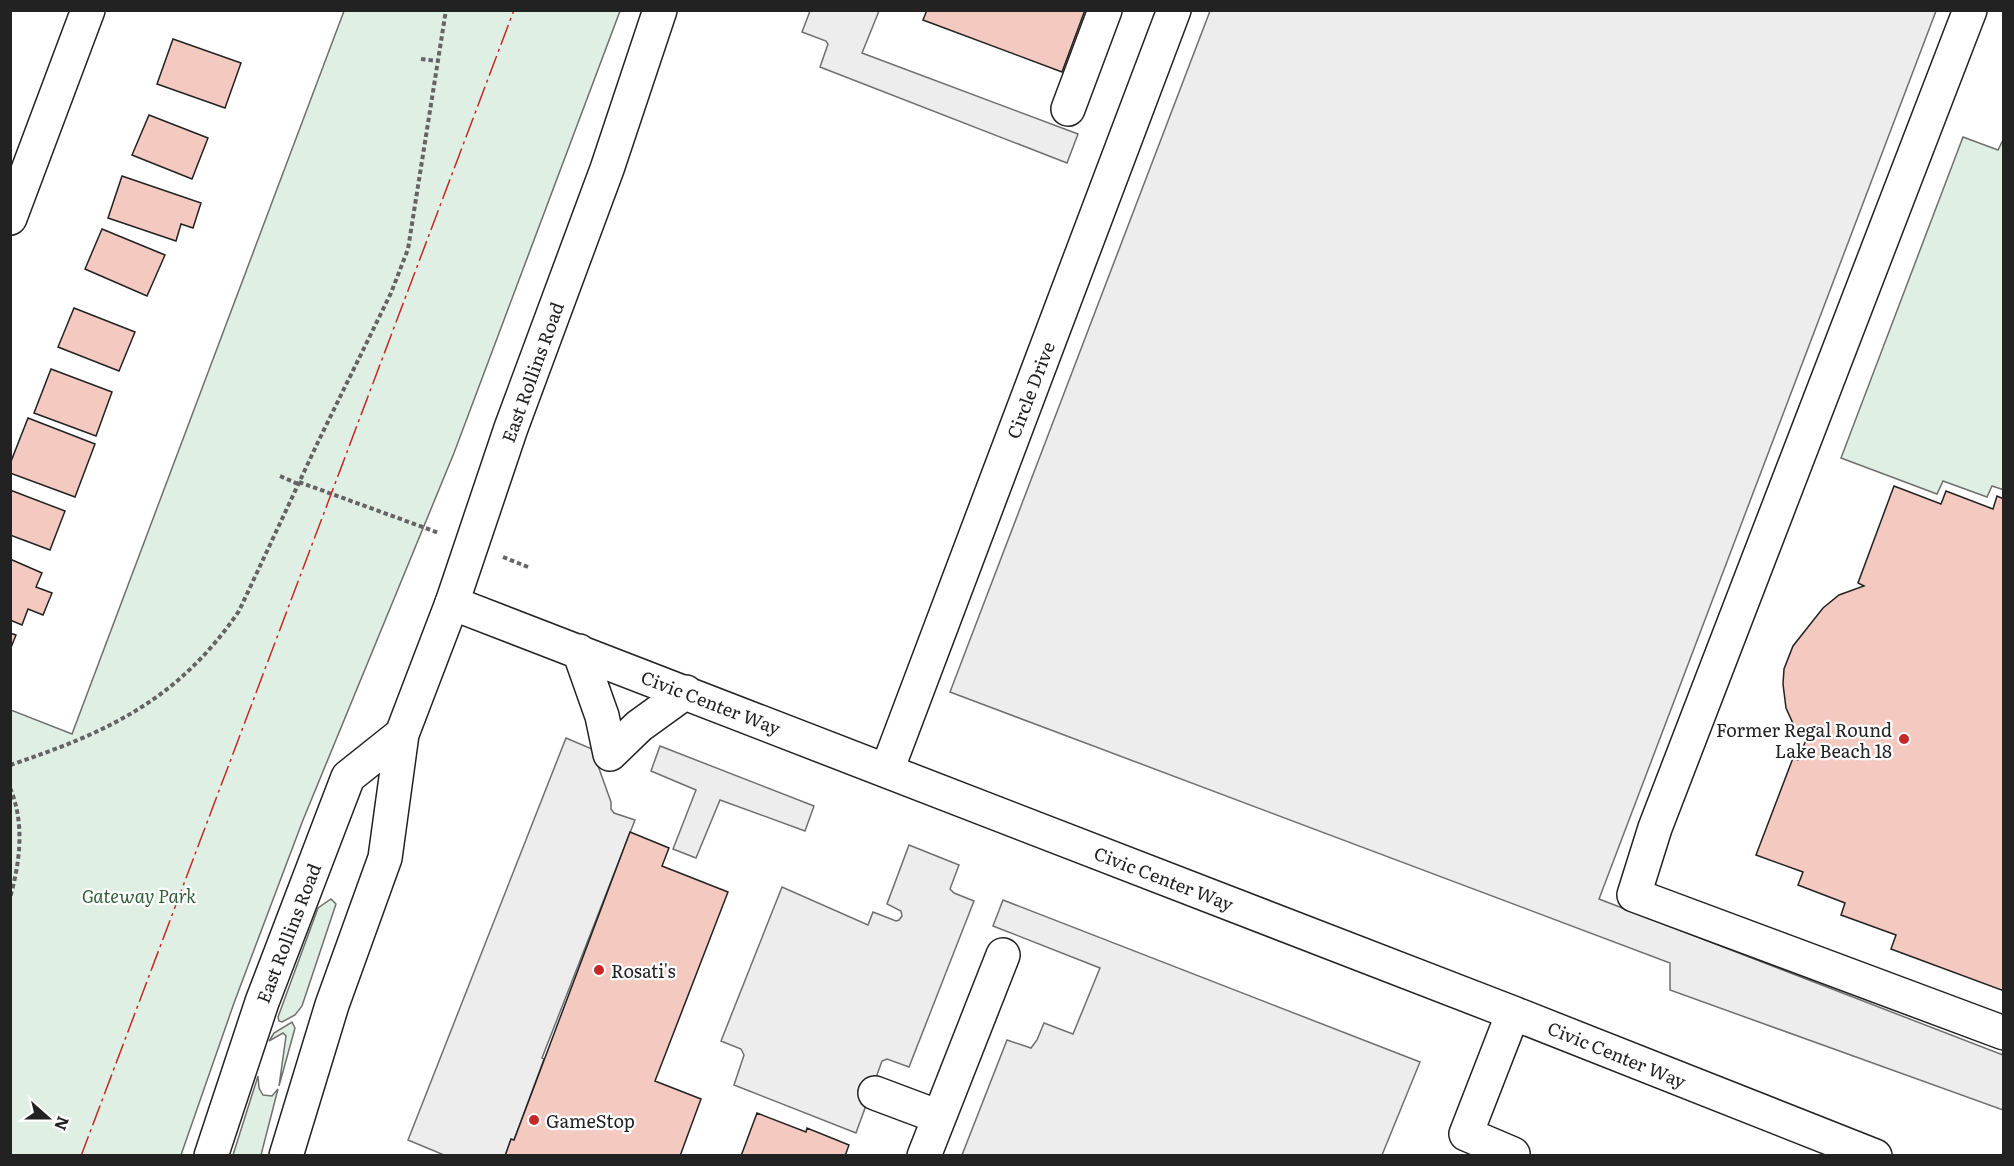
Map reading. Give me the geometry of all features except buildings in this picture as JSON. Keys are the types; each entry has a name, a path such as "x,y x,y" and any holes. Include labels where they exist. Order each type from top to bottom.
{"street":[{"name":"East Rollins Road","path":"286,1155 332,1005 385,858 402,734 452,603 511,428 603,180 660,10"},
{"path":"1068,109 1105,10"},
{"name":"Circle Drive","path":"887,770 1174,10"},
{"path":"1970,10 1655,828 1634,895 2004,1033"},
{"path":"10,218 81,13"},
{"name":"Civic Center Way","path":"452,603 1875,1155"},
{"path":"579,651 602,716 610,754 639,726 686,692"},
{"name":"East Rollins Road","path":"211,1155 262,1002 348,777 402,734"},
{"path":"924,1155 1003,955"},
{"path":"1513,1013 1462,1145 1513,1154"},
{"path":"875,1093 939,1117"}],"path":[{"path":"10,765 65,747 101,731 139,709 175,684 203,659 239,611 391,293 408,249 446,10"},
{"path":"421,59 438,61"},
{"path":"280,476 423,528"},
{"path":"10,788 18,815 20,843 17,872 10,898"}],"green space":[{"name":"Gateway Park","path":"344,11 620,11 454,453 303,820 234,1003 181,1155 11,1155 11,710 72,734"},
{"path":"1963,137 1998,150 2003,143 2004,490 1992,486 1987,497 1943,481 1937,494 1841,458"},
{"path":"331,899 336,904 302,1006 295,1015 282,1022 279,1021 278,1017 318,908"},
{"path":"292,1022 295,1028 279,1086 286,1036 283,1033 269,1041 274,1033"},
{"path":"258,1076 259,1088 263,1095 272,1096 278,1089 261,1155 233,1155"}],"shaded area":[{"path":"810,11 879,11 862,53 1078,134 1067,163 820,67 828,44 826,41 802,32"},
{"path":"1210,11 1936,11 1599,899 2003,1055 2003,1110 1670,990 1670,963 950,692"},
{"path":"566,738 592,749 611,802 611,809 614,813 635,820 542,1058 544,1059 514,1140 511,1140 505,1156 444,1155 408,1140"},
{"path":"660,746 814,806 805,831 720,800 696,858 673,849 696,790 651,771"},
{"path":"909,845 959,865 950,889 974,901 909,1067 887,1059 882,1061 856,1133 734,1085 744,1055 741,1049 721,1041 782,887 868,925 873,912 896,921 902,916 901,911 887,904"},
{"path":"1003,900 1420,1062 1382,1155 962,1155 1007,1040 1031,1048 1044,1023 1073,1034 1100,968 993,926"}],"power":[{"path":"81,1156 514,10"}],"place":[{"name":"Former Regal Round Lake Beach 18","path":"1904,739"},
{"name":"Rosati's","path":"599,970"},
{"name":"GameStop","path":"534,1120"}]}
